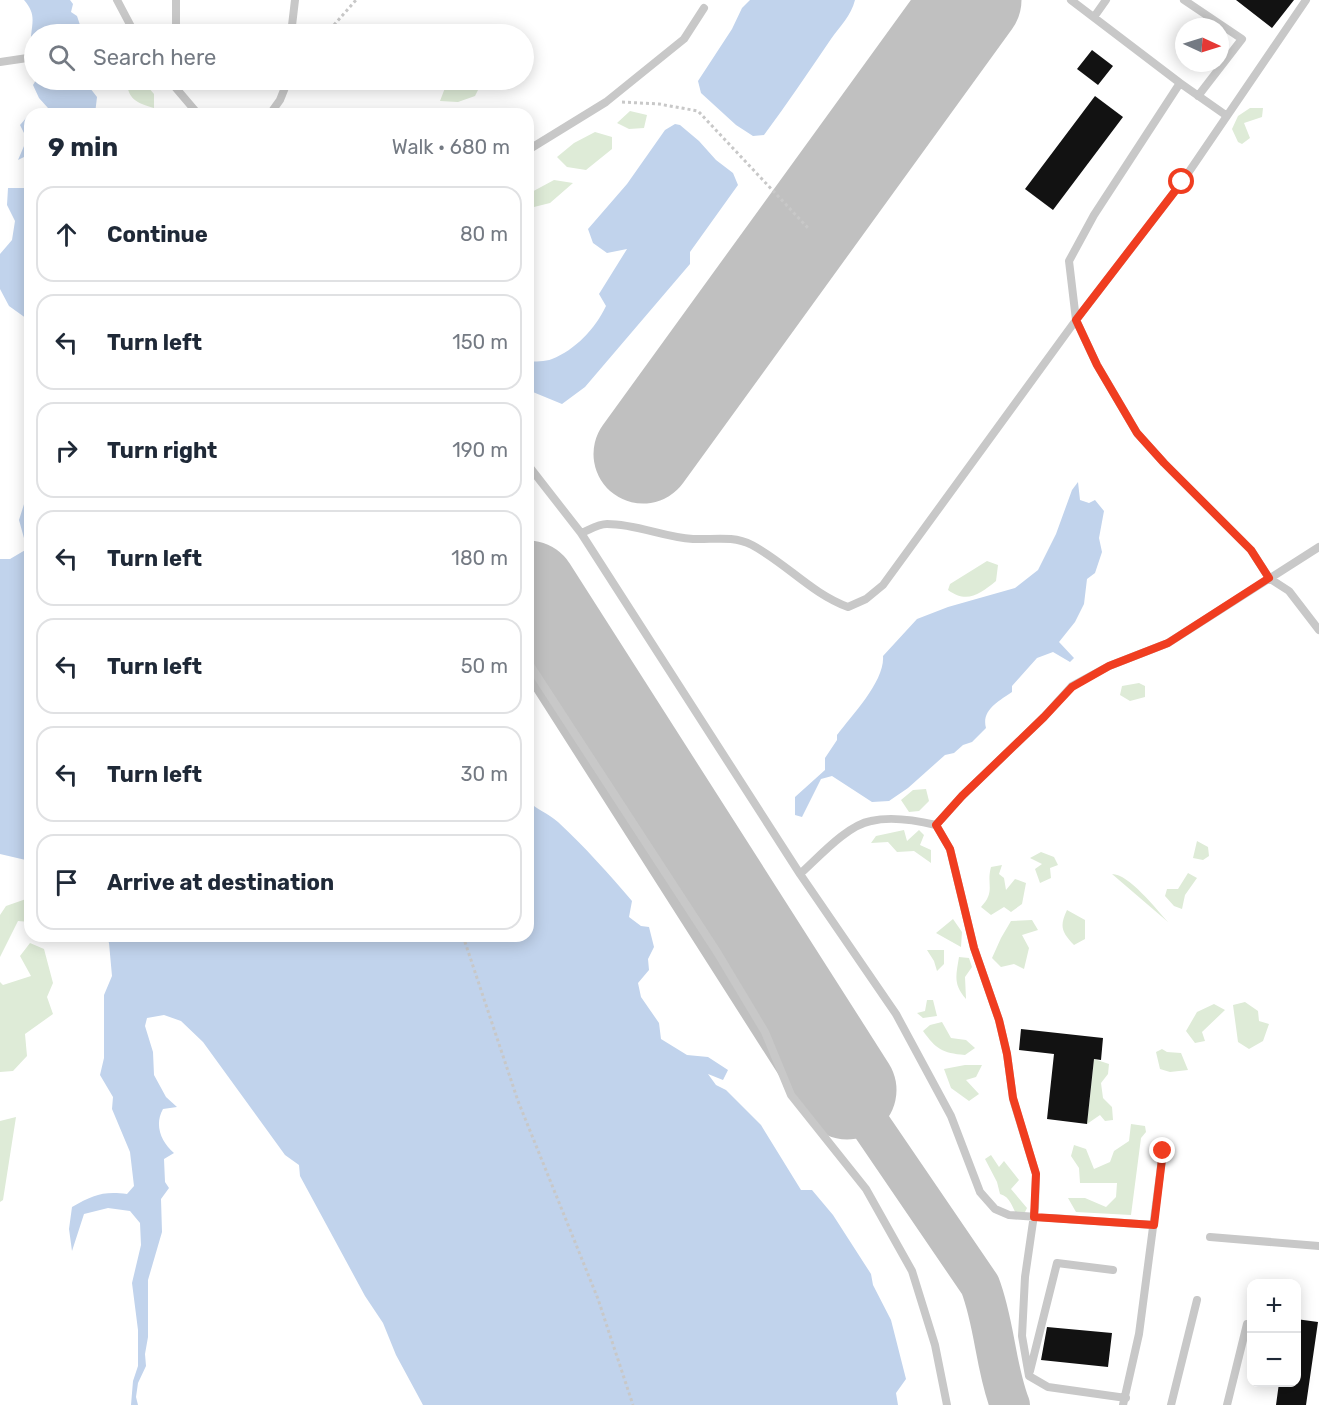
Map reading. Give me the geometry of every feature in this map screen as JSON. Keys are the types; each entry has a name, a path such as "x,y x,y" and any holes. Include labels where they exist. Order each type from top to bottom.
{"lane":[{"path":"117,0 130,24"},
{"path":"176,0 176,24"},
{"path":"292,24 295,0"},
{"path":"1071,0 1227,116"},
{"path":"1094,17 1106,0"},
{"path":"1184,0 1242,39 1198,96"},
{"path":"581,533 604,523 633,526 668,536 725,538 749,544 779,562 830,601 848,607 866,599 883,585 1076,320 1182,182 1306,0"},
{"path":"534,146 606,102 684,39 704,8"},
{"path":"0,62 24,58"},
{"path":"1180,83 1094,215 1069,261 1076,320 1097,365 1137,433 1251,550 1269,578 1289,591 1319,630"},
{"path":"178,90 193,108"},
{"path":"274,108 284,90"},
{"path":"534,473 581,533 800,874 896,1014 951,1116 980,1191 995,1209 1009,1215 1154,1225"},
{"path":"936,825 962,796 1072,687 1109,666 1168,643 1319,547"},
{"path":"534,671 717,952 765,1032 790,1095 872,1199 912,1271 935,1345 947,1405"},
{"path":"800,874 842,836 869,821 906,819 936,825 950,849 974,948 999,1020 1007,1054 1013,1098 1036,1174 1034,1217 1025,1277 1022,1336 1029,1376"},
{"path":"1029,1376 1048,1387 1124,1401 1139,1334 1163,1151"},
{"path":"1210,1237 1319,1246"},
{"path":"1029,1376 1057,1263 1113,1270"},
{"path":"1171,1405 1197,1300"},
{"path":"1227,1405 1247,1324"}],"path":[{"path":"335,24 356,0"},
{"path":"606,102 659,104 698,111 808,228"},
{"path":"465,942 518,1101 598,1299 633,1405"}],"green space":[{"path":"128,90 151,90 154,94 154,108 134,99"},
{"path":"444,90 478,90 475,96 458,102 440,101"},
{"path":"1250,108 1263,108 1262,117 1244,123 1250,138 1242,144 1238,142 1232,129 1238,116"},
{"path":"630,111 647,115 644,128 629,129 617,123"},
{"path":"595,132 612,137 612,149 586,170 567,167 557,157 574,143"},
{"path":"554,180 573,183 550,203 534,207 534,191"},
{"path":"987,561 998,565 996,581 990,586 967,597 948,590 950,584"},
{"path":"1139,683 1145,686 1145,697 1130,701 1120,695 1122,686"},
{"path":"926,789 929,801 919,811 909,812 901,800 913,790"},
{"path":"904,830 907,841 919,830 924,835 920,845 931,850 931,863 914,851 897,852 888,842 871,843 876,836"},
{"path":"1197,841 1208,847 1209,856 1203,860 1193,858"},
{"path":"1041,852 1054,857 1058,865 1050,868 1051,878 1040,883 1035,869 1042,864 1030,858"},
{"path":"1002,865 999,874 1004,878 1006,890 1015,879 1026,883 1022,904 1011,912 1004,907 991,915 981,907 988,897 991,867"},
{"path":"1188,873 1197,878 1185,895 1182,909 1174,906 1165,896 1167,889 1178,889"},
{"path":"1112,874 1134,886 1168,922"},
{"path":"24,900 24,922 18,921 0,957 0,915 6,906"},
{"path":"1067,910 1085,920 1085,939 1074,945 1063,929"},
{"path":"953,919 962,932 961,947 936,933"},
{"path":"1032,920 1038,930 1022,935 1029,948 1024,969 1014,964 1001,967 992,958 1011,921"},
{"path":"30,943 44,949 53,983 47,997 53,1014 25,1034 27,1056 13,1071 0,1072 0,982 3,985 31,976 20,956"},
{"path":"927,950 944,950 944,964 937,971 934,961"},
{"path":"959,957 969,958 972,967 965,977 966,999 956,980"},
{"path":"927,1000 933,1000 937,1016 923,1018 917,1013 925,1011"},
{"path":"1245,1002 1258,1011 1259,1021 1269,1024 1263,1041 1249,1049 1238,1042 1233,1005"},
{"path":"1214,1004 1225,1010 1202,1032 1205,1041 1195,1043 1186,1031 1197,1012"},
{"path":"942,1022 951,1038 966,1040 975,1048 965,1055 951,1053 936,1046 923,1031 930,1025"},
{"path":"1162,1049 1167,1052 1181,1053 1188,1070 1170,1072 1160,1069 1156,1052"},
{"path":"1094,1059 1109,1064 1108,1074 1101,1083 1103,1098 1112,1107 1113,1120 1105,1121 1100,1115 1087,1124"},
{"path":"982,1065 976,1077 966,1080 979,1094 969,1101 951,1088 944,1069"},
{"path":"16,1117 3,1200 0,1202 0,1121"},
{"path":"1131,1124 1145,1126 1146,1132 1141,1138 1131,1215 1076,1212 1068,1198 1085,1198 1106,1207 1116,1197 1117,1183 1080,1183 1079,1168 1071,1156 1074,1145 1086,1149 1094,1169 1110,1162 1114,1151 1129,1141"},
{"path":"991,1155 999,1167 1004,1161 1019,1180 1011,1189 1027,1208 1023,1216 1018,1217 1009,1200 1000,1194 997,1182 985,1159"}],"water":[{"path":"24,0 70,0 73,4 71,12 77,16 80,24 33,24 32,13"},
{"path":"750,0 855,0 845,21 764,135 753,136 736,125 701,93 698,81 732,29 742,8"},
{"path":"35,90 92,90 97,97 96,108 48,108"},
{"path":"24,120 24,133 20,125"},
{"path":"675,124 680,125 733,173 738,185 690,252 690,264 585,387 562,404 534,392 534,362 549,360 569,350 590,331 606,306 599,294 627,249 607,253 593,243 588,229 627,184 665,130"},
{"path":"24,146 24,157 18,160"},
{"path":"8,188 24,188 24,317 9,306 0,289 0,254 12,240 15,221 7,205"},
{"path":"1078,482 1080,500 1089,503 1095,500 1104,511 1099,538 1102,552 1095,573 1087,579 1084,604 1075,622 1059,642 1074,658 1070,662 1053,652 1037,658 1012,686 1012,692 992,707 986,716 986,728 972,742 963,745 954,753 945,755 908,788 889,801 872,802 832,776 821,779 802,817 795,815 795,797 825,770 825,758 837,740 837,735 859,708 879,676 883,656 917,619 948,607 1015,588 1038,570 1056,534 1072,490"},
{"path":"24,504 24,538 19,520"},
{"path":"24,551 24,860 0,854 0,559 10,559"},
{"path":"534,806 558,822 632,901 629,917 641,926 649,927 654,947 648,959 649,970 638,983 641,997 659,1023 661,1039 687,1055 708,1057 728,1070 723,1080 708,1074 716,1085 726,1090 761,1125 801,1190 812,1190 833,1215 871,1274 873,1285 891,1320 906,1379 896,1393 898,1405 423,1405 396,1355 383,1323 365,1296 300,1176 299,1165 285,1155 203,1042 181,1021 164,1015 147,1018 145,1026 153,1052 154,1075 166,1097 177,1107 163,1109 159,1121 162,1138 174,1153 164,1159 165,1182 169,1188 161,1199 162,1232 148,1280 146,1366 138,1383 136,1397 138,1405 131,1405 133,1381 138,1366 138,1330 132,1283 141,1245 140,1223 130,1211 108,1208 84,1214 72,1251 69,1229 72,1207 98,1195 127,1194 134,1186 130,1152 112,1109 113,1097 100,1075 104,1058 104,995 112,976 109,943 534,942"}],"building":[{"path":"1236,0 1294,0 1272,28"},
{"path":"1092,50 1113,66 1098,85 1077,69"},
{"path":"1095,96 1123,117 1053,210 1025,189"},
{"path":"1021,1029 1103,1038 1101,1060 1094,1059 1087,1124 1047,1119 1054,1054 1019,1050"},
{"path":"1301,1320 1318,1322 1306,1405 1276,1405 1278,1387 1301,1387"},
{"path":"1047,1327 1112,1333 1108,1367 1041,1360"}],"taxiway":[{"path":"847,1090 980,1285 1010,1405"}],"runway":[{"path":"643,454 972,0"},
{"path":"534,599 847,1090"}],"route":[{"path":"1163,1151 1154,1225 1034,1217 1036,1174 1013,1098 1007,1054 999,1020 974,948 950,849 936,825 962,796 1072,687 1109,666 1168,643 1269,578 1251,550 1137,433 1097,365 1076,320 1182,182"}]}
